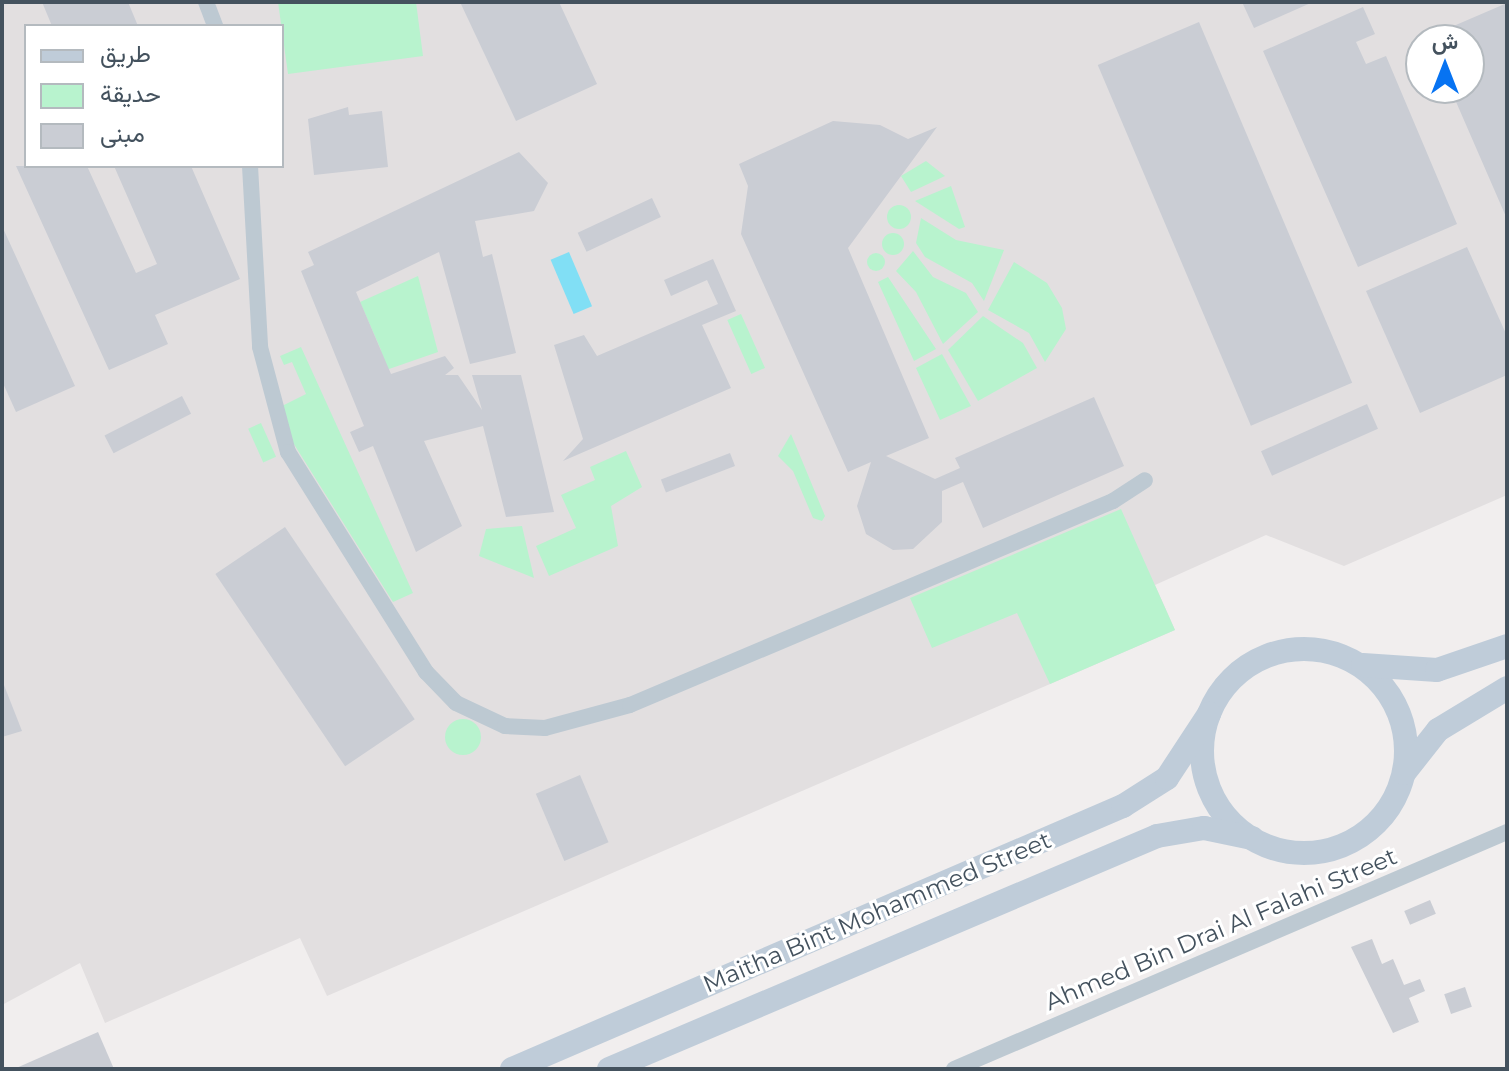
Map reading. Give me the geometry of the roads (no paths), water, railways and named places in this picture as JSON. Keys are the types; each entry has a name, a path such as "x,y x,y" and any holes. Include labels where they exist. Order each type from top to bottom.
{"main road":[{"path":"1507,646 1437,670 1358,664 1312,649 1279,652 1236,675 1209,714 1202,749 1208,784 1225,815 1252,838 1298,852 1345,844 1383,815 1404,773 1438,730 1507,688"},
{"path":"1358,664 1385,688 1402,719 1404,773"},
{"name":"Maitha Bint Mohammed Street","path":"512,1069 1123,806 1167,778 1209,714"},
{"name":"Maitha Bint Mohammed Street","path":"609,1069 1157,836 1204,828 1252,838"}],"street":[{"path":"206,2 214,24"},
{"path":"250,168 260,347 288,452 426,672 456,703 505,726 545,728 630,705 1113,501 1145,480"},
{"name":"Ahmed Bin Drai Al Falahi Street","path":"954,1069 1507,832"}],"water":[{"path":"569,252 592,306 574,314 551,260"}]}
